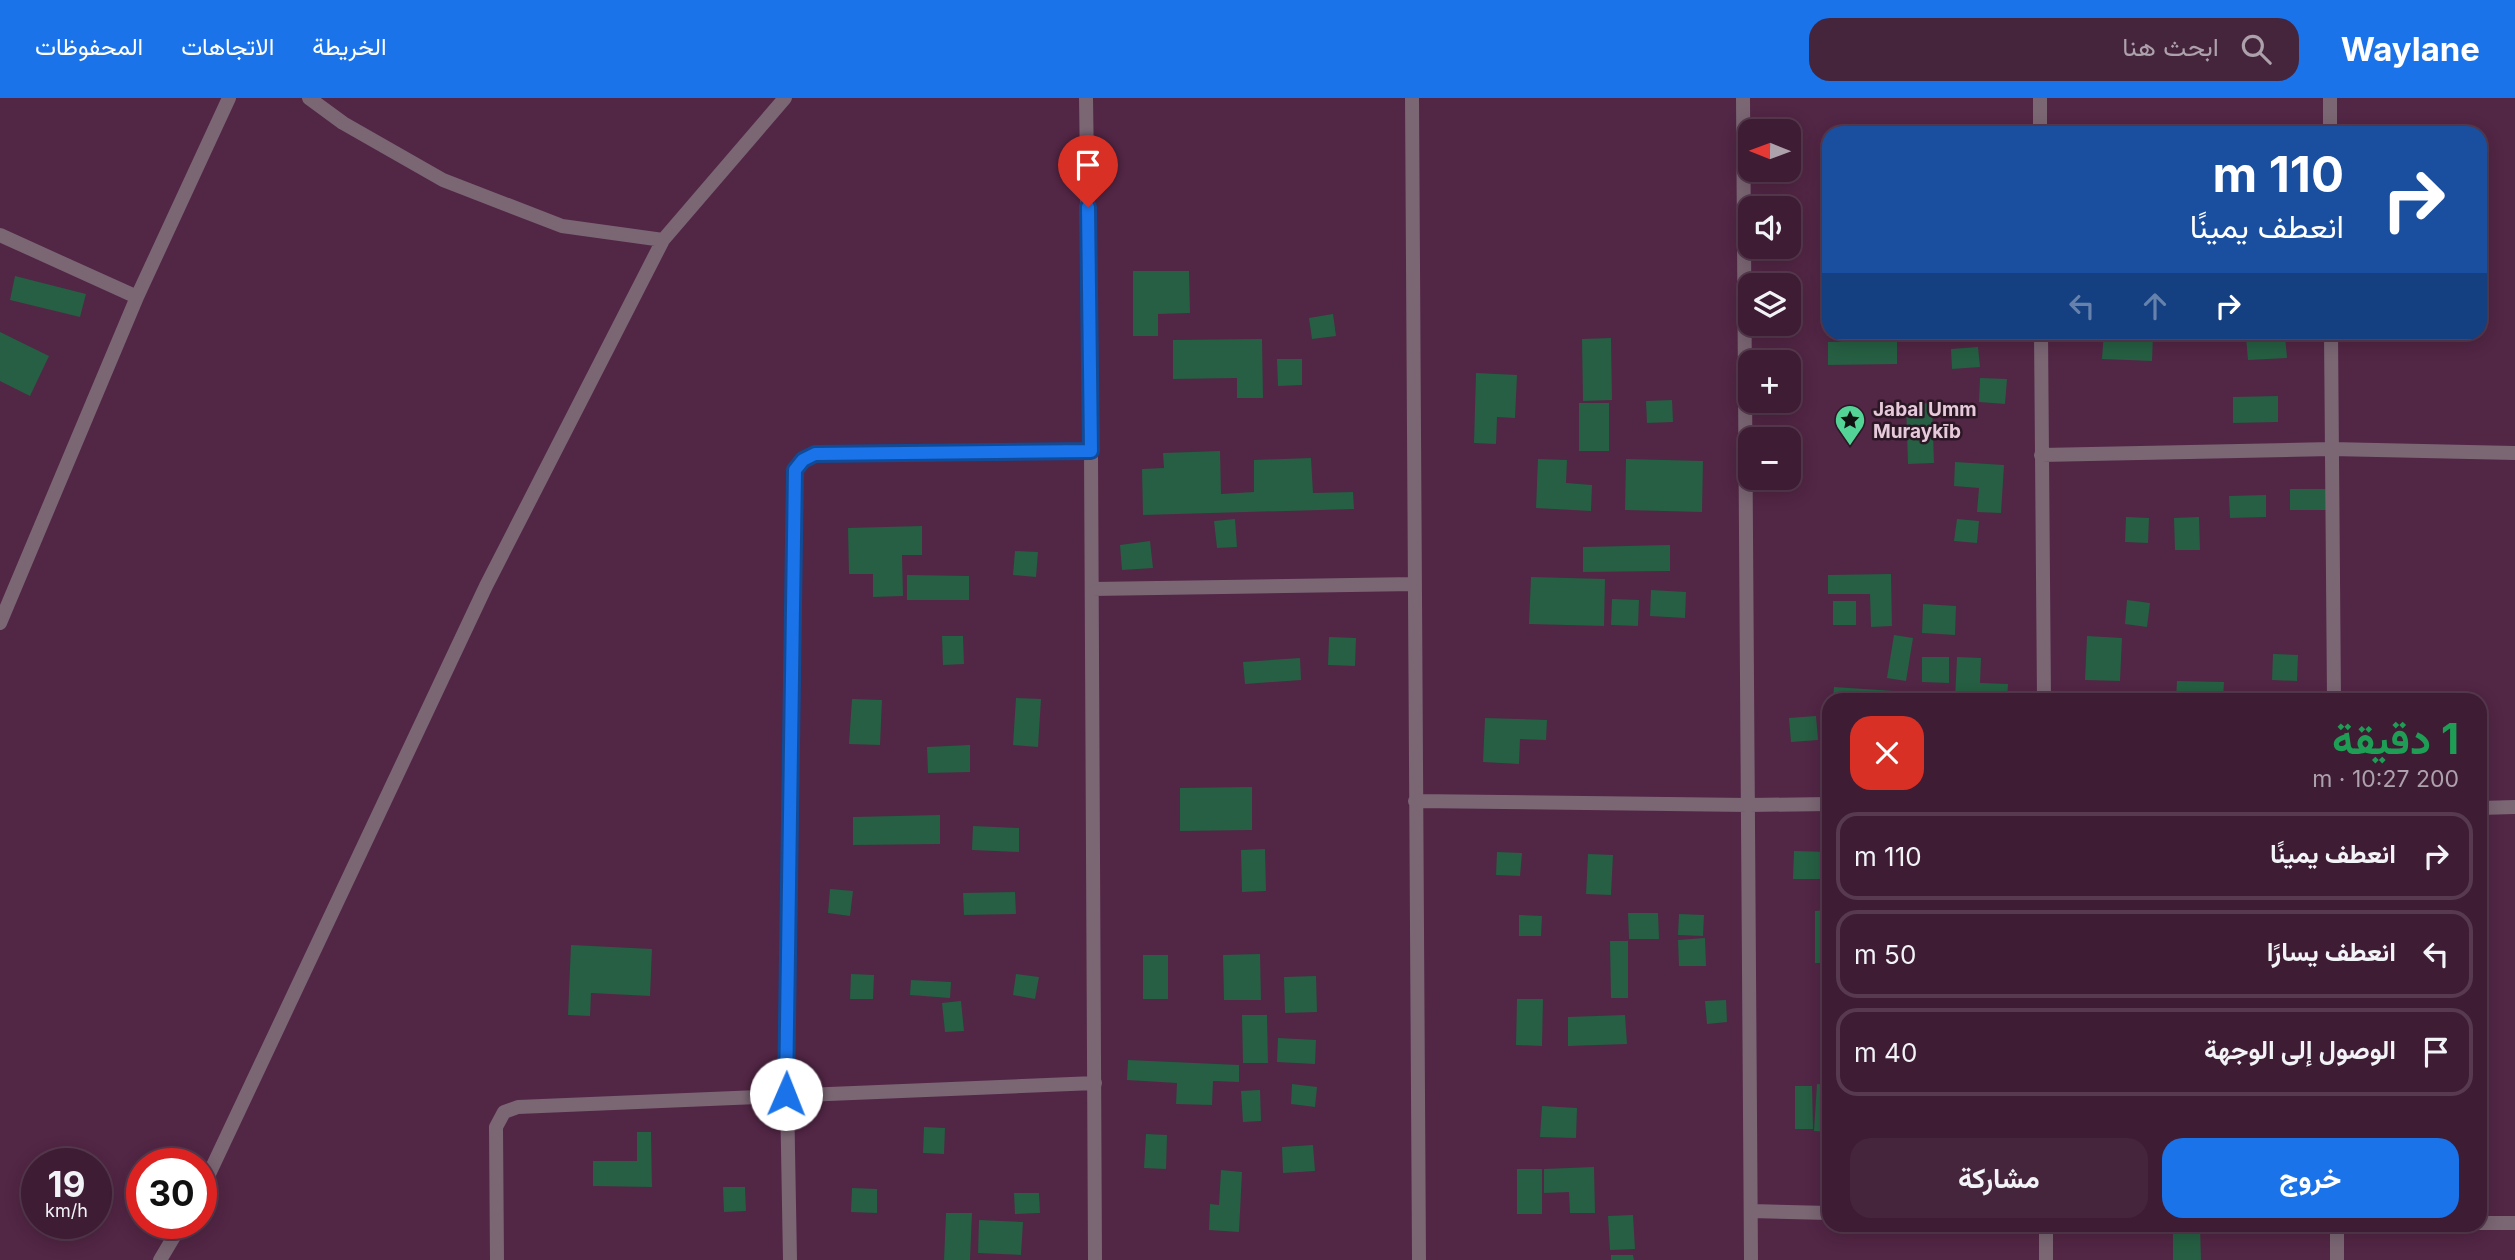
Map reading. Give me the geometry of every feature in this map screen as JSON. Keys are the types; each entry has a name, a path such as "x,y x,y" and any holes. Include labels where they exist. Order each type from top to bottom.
{"street":[{"path":"0,623 137,297 229,98"},
{"path":"309,98 343,123 443,180 562,226 663,240"},
{"path":"217,1157 486,586 663,240 785,98"},
{"path":"1086,98 1091,451 1095,1260"},
{"path":"1412,98 1419,1260"},
{"path":"1743,98 1751,1260"},
{"path":"2040,98 2040,126"},
{"path":"2330,98 2330,126"},
{"path":"0,235 137,297"},
{"path":"2041,340 2044,693"},
{"path":"2331,340 2334,693"},
{"path":"2041,455 2332,449 2515,453"},
{"path":"790,1260 786,1094 795,470 803,460 815,454 1091,451"},
{"path":"1092,590 1415,584"},
{"path":"1416,801 1822,804"},
{"path":"2487,808 2515,807"},
{"path":"497,1260 496,1127 504,1112 518,1107 1095,1083"},
{"path":"1751,1211 1822,1213"},
{"path":"2487,1223 2515,1223"},
{"path":"2046,1232 2046,1260"},
{"path":"2337,1232 2337,1260"},
{"path":"160,1260 172,1239"}],"building":[{"path":"1133,271 1189,271 1190,313 1158,314 1158,336 1133,336"},
{"path":"15,276 86,294 80,317 10,300"},
{"path":"1333,314 1336,336 1312,339 1309,318"},
{"path":"0,332 49,356 30,396 0,381"},
{"path":"1611,338 1612,400 1583,401 1582,339"},
{"path":"1262,339 1263,398 1237,398 1237,378 1173,379 1173,340"},
{"path":"2103,340 2153,340 2152,361 2102,359"},
{"path":"2246,340 2285,340 2287,358 2248,360"},
{"path":"1897,341 1897,364 1828,365 1828,342"},
{"path":"1978,347 1980,367 1952,369 1951,349"},
{"path":"1277,359 1302,359 1302,385 1278,386"},
{"path":"1476,373 1517,375 1515,418 1497,417 1496,444 1474,443"},
{"path":"1980,378 2007,379 2005,404 1979,402"},
{"path":"2278,396 2278,422 2233,423 2233,397"},
{"path":"1672,400 1673,422 1647,423 1646,401"},
{"path":"1579,403 1609,403 1609,451 1579,451"},
{"path":"1932,403 1934,463 1908,464 1906,404"},
{"path":"1220,451 1221,494 1254,492 1254,460 1311,458 1313,493 1353,492 1354,509 1143,515 1142,469 1164,468 1163,453"},
{"path":"1538,459 1567,460 1566,483 1592,485 1591,511 1536,508"},
{"path":"1626,459 1703,461 1702,512 1625,510"},
{"path":"1955,462 2004,465 2001,513 1977,512 1979,488 1954,486"},
{"path":"2290,489 2330,489 2330,510 2290,510"},
{"path":"2266,495 2266,517 2230,518 2229,496"},
{"path":"2126,517 2149,518 2148,543 2125,542"},
{"path":"2199,517 2200,550 2175,550 2174,518"},
{"path":"1235,519 1237,547 1217,548 1214,521"},
{"path":"1957,519 1979,521 1977,543 1954,541"},
{"path":"922,526 922,555 902,555 903,596 873,597 873,574 849,574 848,528"},
{"path":"1150,541 1153,568 1122,570 1120,545"},
{"path":"1670,545 1670,571 1583,572 1583,547"},
{"path":"1015,551 1038,552 1036,577 1013,575"},
{"path":"1891,574 1892,626 1871,627 1870,594 1828,594 1828,575"},
{"path":"907,575 969,576 969,600 907,600"},
{"path":"1531,577 1605,579 1604,626 1529,624"},
{"path":"1651,590 1686,592 1685,618 1650,616"},
{"path":"1612,599 1639,600 1638,626 1611,625"},
{"path":"2127,600 2150,603 2147,627 2125,624"},
{"path":"1833,601 1856,601 1856,625 1833,625"},
{"path":"1923,604 1956,606 1955,635 1922,633"},
{"path":"1894,635 1913,638 1906,681 1887,678"},
{"path":"942,636 963,636 964,664 943,665"},
{"path":"2087,636 2122,638 2120,681 2085,680"},
{"path":"1329,637 1356,638 1355,666 1328,665"},
{"path":"2273,654 2298,655 2297,681 2272,680"},
{"path":"1922,657 1949,657 1949,683 1922,682"},
{"path":"1957,657 1981,658 1980,683 2008,684 2007,693 1955,693"},
{"path":"1300,658 1301,680 1245,684 1243,662"},
{"path":"2177,681 2224,682 2223,693 2176,693"},
{"path":"1834,687 1908,692 1908,693 1834,693"},
{"path":"1016,698 1041,699 1038,747 1013,745"},
{"path":"852,699 882,700 880,745 849,744"},
{"path":"1816,716 1818,740 1791,742 1789,718"},
{"path":"1485,718 1547,720 1546,740 1520,739 1519,764 1483,762"},
{"path":"970,745 970,772 928,773 927,747"},
{"path":"1252,787 1252,830 1180,831 1180,788"},
{"path":"940,815 940,844 853,845 853,817"},
{"path":"973,826 1019,828 1019,852 972,850"},
{"path":"1265,849 1266,891 1242,892 1241,850"},
{"path":"1794,851 1822,852 1822,879 1793,879"},
{"path":"1497,852 1522,853 1520,876 1496,875"},
{"path":"1588,854 1613,855 1611,895 1586,894"},
{"path":"830,889 853,891 850,916 828,913"},
{"path":"1015,892 1016,914 964,915 963,893"},
{"path":"1822,910 1822,963 1815,963 1815,911"},
{"path":"1628,913 1658,913 1659,939 1629,939"},
{"path":"1679,914 1704,915 1703,936 1678,935"},
{"path":"1519,915 1542,916 1541,936 1519,936"},
{"path":"1705,938 1706,966 1679,966 1678,940"},
{"path":"1610,941 1628,941 1628,998 1611,998"},
{"path":"571,945 652,949 650,996 591,993 590,1016 568,1015"},
{"path":"1260,954 1261,1000 1224,1000 1223,955"},
{"path":"1143,955 1168,955 1168,999 1143,999"},
{"path":"851,974 874,975 873,999 850,999"},
{"path":"1016,974 1039,977 1035,999 1013,995"},
{"path":"1316,976 1317,1012 1285,1013 1284,977"},
{"path":"911,980 951,982 950,998 910,995"},
{"path":"1517,999 1543,999 1542,1046 1516,1045"},
{"path":"1726,1000 1727,1022 1707,1024 1705,1001"},
{"path":"961,1001 964,1031 945,1032 942,1003"},
{"path":"1242,1015 1267,1015 1268,1063 1243,1063"},
{"path":"1625,1015 1627,1044 1568,1046 1568,1017"},
{"path":"1278,1038 1316,1040 1315,1064 1277,1062"},
{"path":"1128,1060 1239,1065 1239,1082 1213,1081 1212,1105 1176,1104 1177,1083 1127,1080"},
{"path":"1292,1084 1317,1087 1315,1107 1291,1104"},
{"path":"1817,1084 1822,1084 1822,1132 1814,1131"},
{"path":"1795,1086 1812,1086 1813,1129 1795,1129"},
{"path":"1260,1090 1261,1121 1243,1122 1241,1091"},
{"path":"1542,1106 1577,1108 1576,1138 1540,1137"},
{"path":"924,1127 945,1128 944,1154 923,1153"},
{"path":"637,1132 651,1132 652,1187 593,1186 593,1161 637,1161"},
{"path":"1146,1134 1167,1135 1166,1169 1144,1168"},
{"path":"1313,1145 1315,1171 1283,1173 1282,1147"},
{"path":"1594,1167 1595,1213 1570,1213 1569,1192 1544,1193 1544,1169"},
{"path":"1517,1169 1542,1169 1542,1214 1517,1214"},
{"path":"1221,1170 1242,1172 1239,1232 1209,1230 1210,1204 1219,1205"},
{"path":"723,1187 745,1187 746,1211 724,1212"},
{"path":"852,1188 877,1189 877,1213 851,1212"},
{"path":"1014,1193 1039,1193 1040,1213 1015,1214"},
{"path":"946,1213 972,1213 970,1260 944,1260"},
{"path":"1633,1215 1635,1249 1610,1250 1608,1216"},
{"path":"979,1220 1023,1222 1021,1255 978,1253"},
{"path":"2173,1232 2200,1232 2201,1260 2173,1260"},
{"path":"1611,1255 1633,1255 1634,1260 1611,1260"}],"place":[{"name":"Jabal Umm Muraykīb","path":"1850,447"}],"route":[{"path":"786,1094 795,470 803,460 815,454 1091,451 1088,207"}]}
